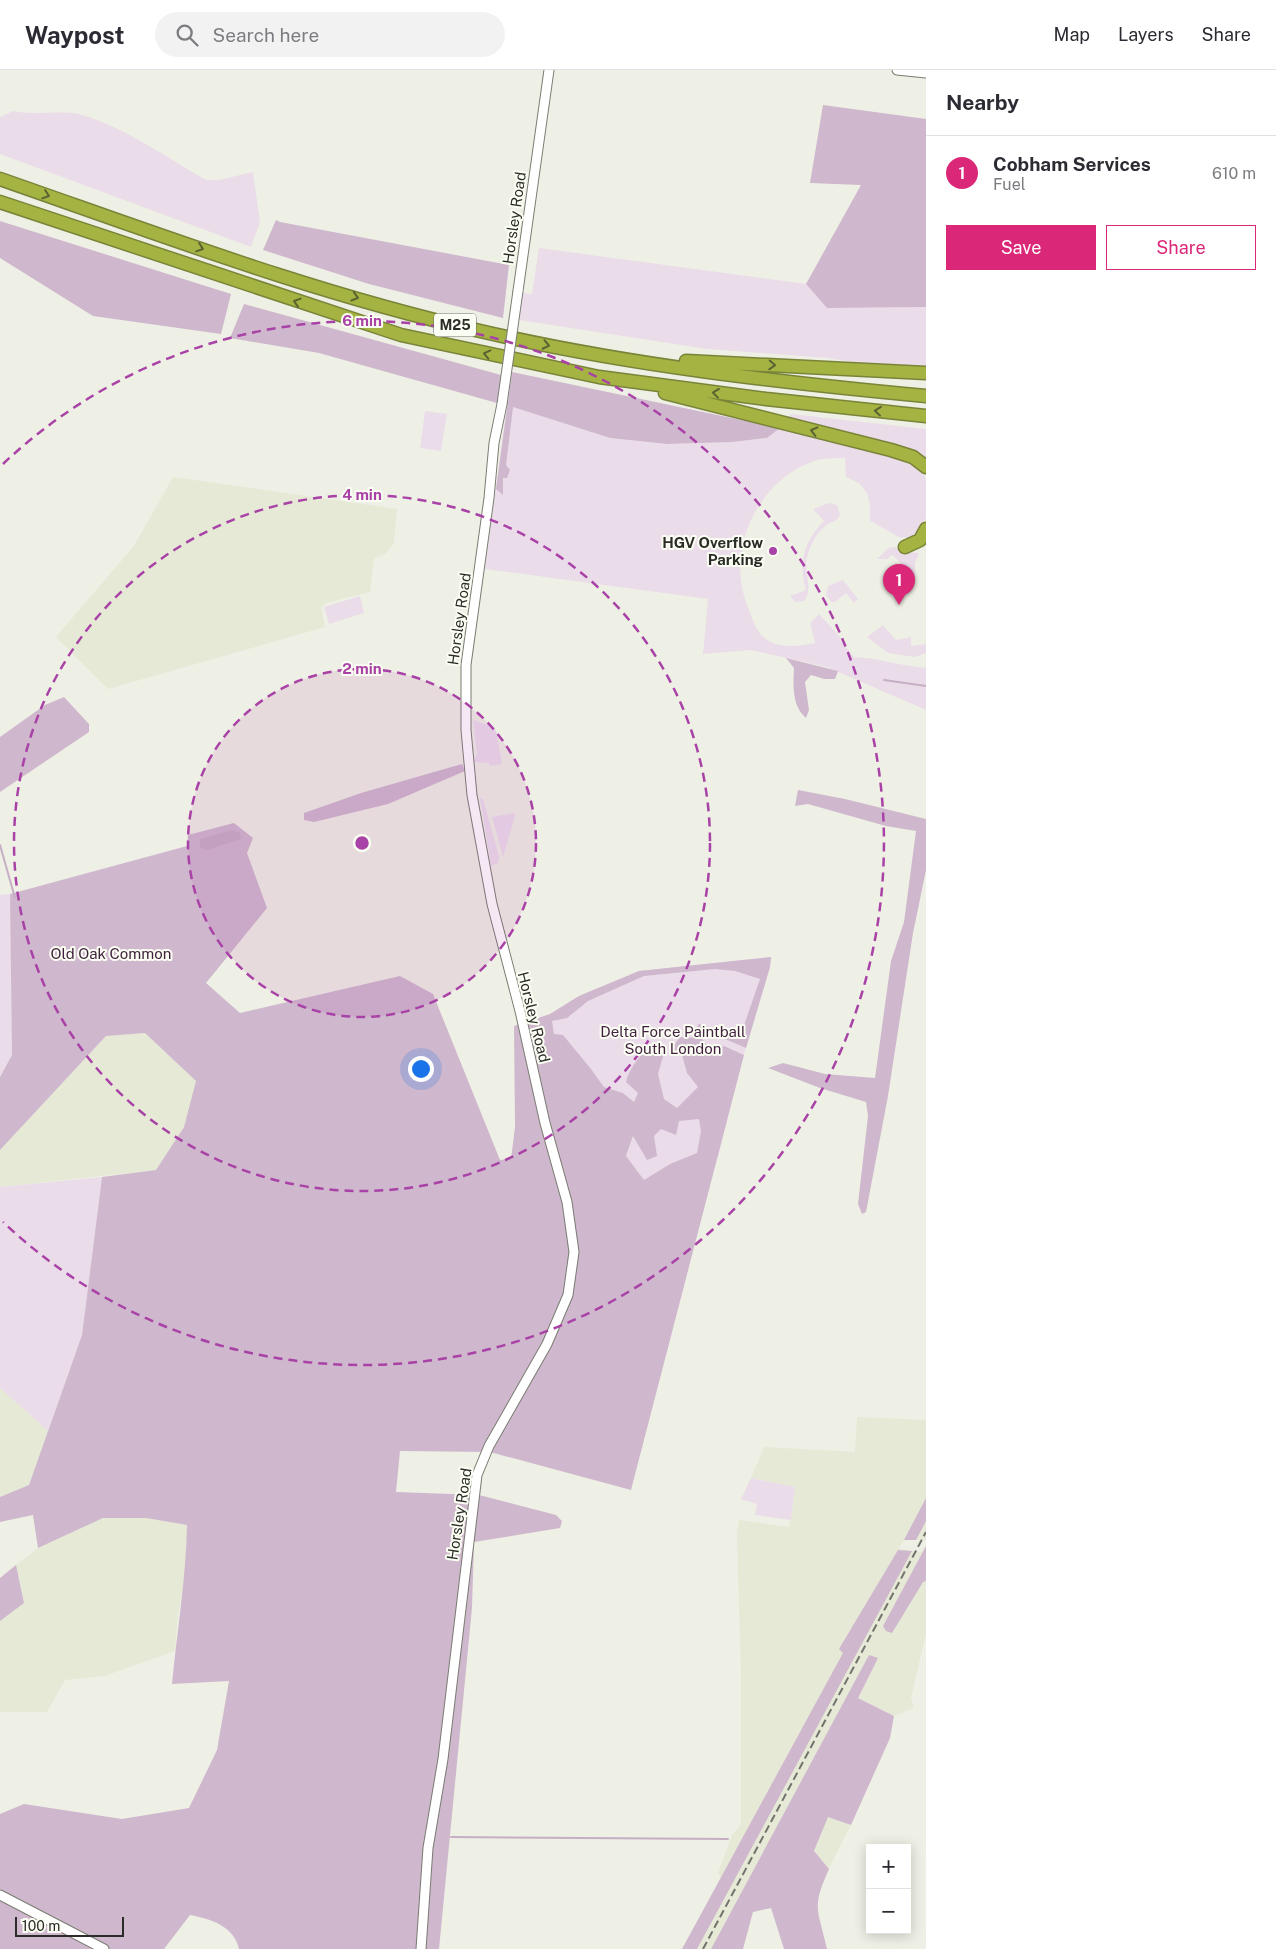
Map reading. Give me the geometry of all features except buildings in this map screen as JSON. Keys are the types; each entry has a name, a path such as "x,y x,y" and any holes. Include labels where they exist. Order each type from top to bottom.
{"highway":[{"name":"M25","path":"0,180 273,274 488,333 573,351 754,378 926,396"},
{"name":"M25","path":"0,202 401,335 599,377 891,450 912,457 926,467"},
{"name":"M25","path":"654,362 706,361 926,373"},
{"name":"M25","path":"599,377 766,399 926,416"},
{"path":"905,547 920,540 926,529"}],"street":[{"name":"Horsley Road","path":"421,1949 428,1848 443,1759 477,1476 489,1446 547,1344 568,1295 574,1252 567,1202 545,1123 518,1004 492,904 472,795 466,730 466,666 494,443 502,404 549,70"},
{"path":"898,70 926,73"},
{"path":"0,1895 104,1949"}],"shaded area":[{"path":"173,477 397,509 394,543 385,554 374,559 370,592 326,603 321,607 325,627 108,689 56,637 134,546"},
{"path":"232,830 240,833 241,839 207,850 200,848 200,839"},
{"path":"145,1033 196,1081 184,1127 156,1170 0,1187 0,1150 106,1036"},
{"path":"0,1388 48,1431 29,1485 0,1497"},
{"path":"857,1417 926,1420 926,1540 904,1540 898,1549 922,1552 926,1546 926,1633 911,1698 914,1708 894,1716 858,1698 847,1697 711,1949 682,1949 721,1878 718,1873 732,1835 741,1825 741,1674 737,1534 739,1520 789,1527 793,1508 795,1487 751,1478 764,1447 855,1452"},
{"path":"103,1518 146,1518 187,1525 186,1573 178,1615 175,1651 104,1676 65,1680 47,1712 0,1712 0,1621 24,1603 16,1565 38,1548"},
{"path":"828,1816 851,1825 829,1869 814,1852"}],"green space":[{"path":"823,105 926,119 926,307 827,308 806,284 861,185 810,183"},
{"path":"13,111 31,113 58,112 82,115 130,135 206,180 219,180 253,172 260,222 251,247 0,154 0,117"},
{"path":"276,220 509,265 503,318 369,284 263,250"},
{"path":"0,221 231,294 221,334 93,316 0,258"},
{"path":"539,248 806,284 827,308 926,307 926,368 870,365 828,358 707,349 519,320 523,293 532,294"},
{"path":"244,304 501,375 497,403 319,353 230,338"},
{"path":"512,372 780,428 767,438 732,442 667,444 610,438 513,407 506,465 510,470 507,478 503,478 503,495 496,489"},
{"path":"507,405 610,438 667,444 732,442 767,438 780,428 897,458 918,467 926,478 926,518 916,535 910,538 899,537 870,521 870,504 867,493 859,483 846,477 845,458 823,459 811,462 792,472 775,486 761,503 750,522 743,542 740,564 742,586 748,607 757,629 766,639 783,645 796,646 815,643 810,623 819,614 841,638 841,641 854,657 926,668 926,710 827,667 751,650 703,654 708,599 485,569"},
{"path":"425,411 447,414 441,451 420,448"},
{"path":"791,414 926,429 926,460 785,418 785,416 790,416"},
{"path":"829,503 837,505 840,515 837,520 821,530 813,543 806,563 807,597 804,601 795,602 790,596 806,590 803,562 807,544 824,521 813,509"},
{"path":"894,547 907,552 919,553 915,564 915,578 911,578 901,572 905,568 894,556 891,555 888,559 877,559 889,548"},
{"path":"843,580 858,599 854,603 846,593 835,602 831,602 826,595 828,586"},
{"path":"360,596 364,613 329,624 324,607"},
{"path":"883,625 896,640 911,637 911,646 926,644 926,653 915,657 888,653 867,637"},
{"path":"786,658 838,671 835,679 824,679 811,675 805,682 809,710 806,718 801,713 796,702 794,668"},
{"path":"64,697 89,724 89,732 0,792 0,737 45,705"},
{"path":"473,720 496,730 502,764 490,766 489,763 473,762 477,754"},
{"path":"462,764 465,771 388,804 314,822 304,820 304,813 361,793"},
{"path":"798,790 845,799 926,819 926,870 913,933 888,1096 866,1212 862,1214 858,1204 868,1116 866,1102 820,1088 768,1068 783,1063 825,1074 875,1078 891,961 904,922 916,831 886,826 808,804 795,806"},
{"path":"480,798 483,799 499,856 498,863 491,866"},
{"path":"514,813 515,816 503,857 492,817"},
{"name":"Old Oak Common","path":"234,823 253,838 247,853 267,908 206,983 240,1013 400,976 433,994 500,1160 511,1159 515,1127 514,1026 550,1014 579,996 639,971 771,957 770,967 746,1048 697,1027 699,1024 740,1037 760,979 735,971 715,969 644,976 588,1001 567,1018 552,1021 554,1034 563,1035 604,1087 623,1093 634,1102 638,1093 626,1082 628,1076 638,1060 655,1042 666,1046 658,1074 664,1099 677,1108 698,1087 687,1073 682,1055 672,1048 680,1037 701,1038 713,1051 724,1046 744,1055 631,1490 490,1452 400,1451 396,1492 479,1495 556,1515 562,1521 560,1528 474,1542 472,1608 439,1949 239,1949 236,1941 227,1929 213,1921 190,1915 164,1949 0,1949 0,1814 24,1804 122,1819 189,1808 217,1750 229,1681 172,1684 183,1585 187,1525 146,1518 103,1518 38,1548 33,1515 0,1522 0,1497 29,1485 82,1335 102,1177 156,1170 184,1127 196,1081 145,1033 106,1036 0,1150 0,1077 12,1055 10,894 187,846 188,835","holes":["699,1119 701,1131 697,1153 670,1164 644,1180 626,1156 633,1136 647,1160 657,1156 654,1136 661,1129 676,1135 679,1121"]},
{"path":"11,894 12,1055 0,1077 0,895"},
{"name":"Delta Force Paintball South London","path":"771,957 770,967 742,1061 718,1157 670,1164 644,1181 626,1156 643,1109 623,1093 604,1087 591,1069 554,1034 550,1014 579,996 639,971"},
{"path":"102,1177 82,1335 48,1431 0,1388 0,1187"},
{"path":"751,1478 795,1487 791,1520 755,1515 757,1504 741,1499"},
{"path":"926,1498 926,1521 916,1540 904,1540"},
{"path":"926,1546 926,1581 923,1582 892,1633 886,1631 883,1626"},
{"path":"898,1550 912,1551 697,1949 682,1949 843,1653 839,1649"},
{"path":"16,1565 24,1603 0,1621 0,1578"},
{"path":"869,1655 878,1658 858,1698 894,1716 890,1738 851,1825 828,1817 814,1851 829,1869 818,1901 819,1916 827,1949 784,1949 771,1908 753,1912 743,1949 711,1949"}],"waterway":[{"path":"884,680 926,686"},
{"path":"0,845 15,898"},
{"path":"451,1837 728,1839"}],"railway":[{"path":"703,1949 926,1532"}],"place":[{"name":"HGV Overflow Parking","path":"773,551"},
{"name":"Cobham Services","path":"899,605"}]}
